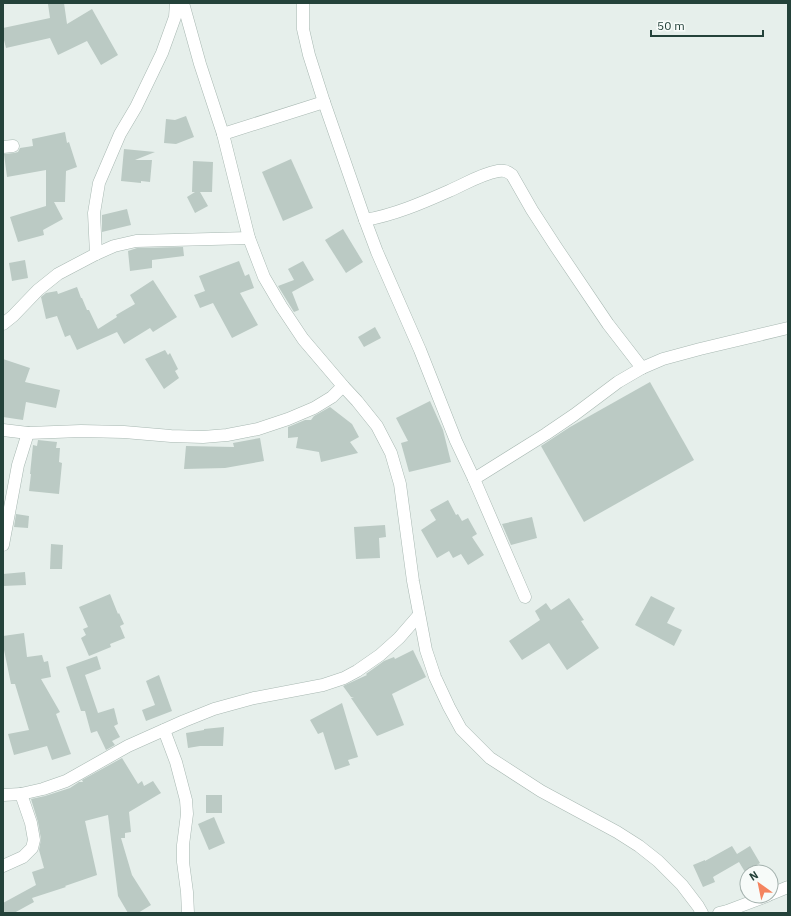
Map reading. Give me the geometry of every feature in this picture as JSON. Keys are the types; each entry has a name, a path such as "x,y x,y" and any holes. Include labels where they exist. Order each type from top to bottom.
{"street":[{"path":"96,254 94,213 99,183 120,134 136,107 162,53 174,17 176,3"},
{"path":"183,3 200,64 223,134 249,238 264,277 280,306 303,339 377,426 391,453 400,484 412,581 426,650 435,677 449,707 466,734 490,758 541,791 617,832 639,846 658,861 682,885 702,913"},
{"path":"303,3 303,29 308,55 365,220 420,350 456,441 525,597"},
{"path":"223,134 324,102"},
{"path":"365,220 379,218 406,209 491,173 507,171 512,175 532,210 608,324 642,368"},
{"path":"3,324 13,316 38,290 58,274 114,246 136,241 249,238"},
{"path":"474,479 546,434 618,382 642,368 670,357 788,328"},
{"path":"3,430 28,434 81,431 124,432 195,437 227,435 258,429 288,420 314,408 332,397 343,386"},
{"path":"3,545 18,465 28,434"},
{"path":"3,795 21,794 43,789 66,781 128,746 214,709 254,698 323,685 344,678 380,655 399,638 419,615"},
{"path":"164,730 176,762 186,800 187,814 183,862 188,913"},
{"path":"3,866 23,856 32,848 34,840 31,823 21,794"},
{"path":"719,913 746,904"}],"building":[{"path":"64,3 67,24 92,9 118,55 101,65 87,41 58,55 50,38 6,48 3,28 50,18 48,4"},
{"path":"186,116 194,137 176,144 164,143 166,119 175,120"},
{"path":"65,132 67,143 69,142 77,167 66,171 65,202 54,202 63,219 43,230 44,235 18,242 10,217 46,206 46,170 7,177 4,154 18,152 20,148 33,146 32,139"},
{"path":"124,149 155,152 135,160 152,160 150,182 141,181 141,183 121,181"},
{"path":"291,159 313,208 283,221 262,172"},
{"path":"193,161 213,162 212,192 200,192 208,206 195,213 187,197 195,192 192,192"},
{"path":"127,209 131,225 102,232 102,215"},
{"path":"343,229 363,262 346,273 325,240"},
{"path":"183,247 184,256 152,260 152,268 130,271 128,251 137,248"},
{"path":"25,260 28,278 12,281 9,263"},
{"path":"239,261 245,276 249,274 254,288 240,293 258,325 232,338 213,303 200,308 194,295 205,291 199,276"},
{"path":"303,261 314,280 292,292 299,310 294,312 278,286 294,280 288,269"},
{"path":"153,280 177,317 153,332 150,328 124,344 117,332 77,350 70,335 65,337 57,316 46,319 41,297 46,293 57,291 58,294 77,287 87,310 89,310 98,329 117,317 116,315 135,304 130,295"},
{"path":"375,327 381,338 364,347 358,337"},
{"path":"165,350 168,355 170,353 178,369 175,371 179,378 164,389 145,359"},
{"path":"3,359 30,368 25,382 60,390 56,408 26,402 23,420 3,417"},
{"path":"650,382 694,460 584,522 541,446 570,427"},
{"path":"430,401 443,430 451,462 409,472 401,443 408,441 396,418"},
{"path":"330,407 352,424 359,437 350,442 358,453 321,462 319,452 296,448 298,437 288,438 288,427 305,420 311,420 314,416"},
{"path":"260,438 264,461 225,468 184,469 186,446 234,447 233,443"},
{"path":"38,440 57,442 56,448 60,448 59,462 62,463 59,494 29,491 33,445 37,446"},
{"path":"448,500 456,515 458,514 462,521 468,518 477,534 472,537 484,555 468,565 461,554 453,558 449,551 437,558 421,530 436,520 430,510"},
{"path":"16,514 29,516 28,528 14,527"},
{"path":"532,517 537,538 511,545 502,524"},
{"path":"385,525 386,537 379,538 380,558 356,559 354,527"},
{"path":"51,544 63,545 62,569 50,569"},
{"path":"25,572 26,585 3,586 3,574"},
{"path":"110,594 118,614 119,613 124,624 120,626 125,638 110,644 111,647 89,656 81,638 86,635 83,629 88,627 79,607"},
{"path":"651,596 675,608 667,623 682,630 674,646 635,625"},
{"path":"569,598 584,620 581,621 599,648 567,670 549,643 522,660 509,641 540,620 535,611 546,603 551,610"},
{"path":"24,633 27,657 42,655 44,662 48,661 51,677 41,679 60,712 56,714 71,754 52,760 47,746 14,755 8,734 29,730 15,684 11,684 3,645 3,636"},
{"path":"413,650 426,677 392,694 404,725 377,736 351,698 354,697 351,697 343,686 367,675 366,674 384,661 394,657 395,659"},
{"path":"97,656 101,669 85,675 98,713 114,708 118,724 114,726 120,737 112,741 115,745 106,750 97,731 91,733 85,711 81,711 66,667"},
{"path":"159,675 172,711 146,721 142,710 155,705 146,681"},
{"path":"342,703 358,757 348,760 350,765 335,770 323,732 318,734 310,720"},
{"path":"224,727 223,746 200,746 188,748 186,733"},
{"path":"122,758 138,784 142,781 144,786 153,781 161,793 129,812 131,832 125,833 125,838 121,838 132,875 151,905 138,913 128,913 118,896 108,815 85,821 97,875 32,898 34,902 14,913 3,913 3,903 36,885 32,872 44,868 39,850 41,839 38,822 31,799 70,788 79,782 83,782 82,780"},
{"path":"206,795 222,795 222,813 206,813"},
{"path":"214,817 225,843 209,850 198,824"},
{"path":"732,846 737,854 750,846 760,863 740,864 739,862 713,877 715,882 703,887 693,865 705,861"}]}
